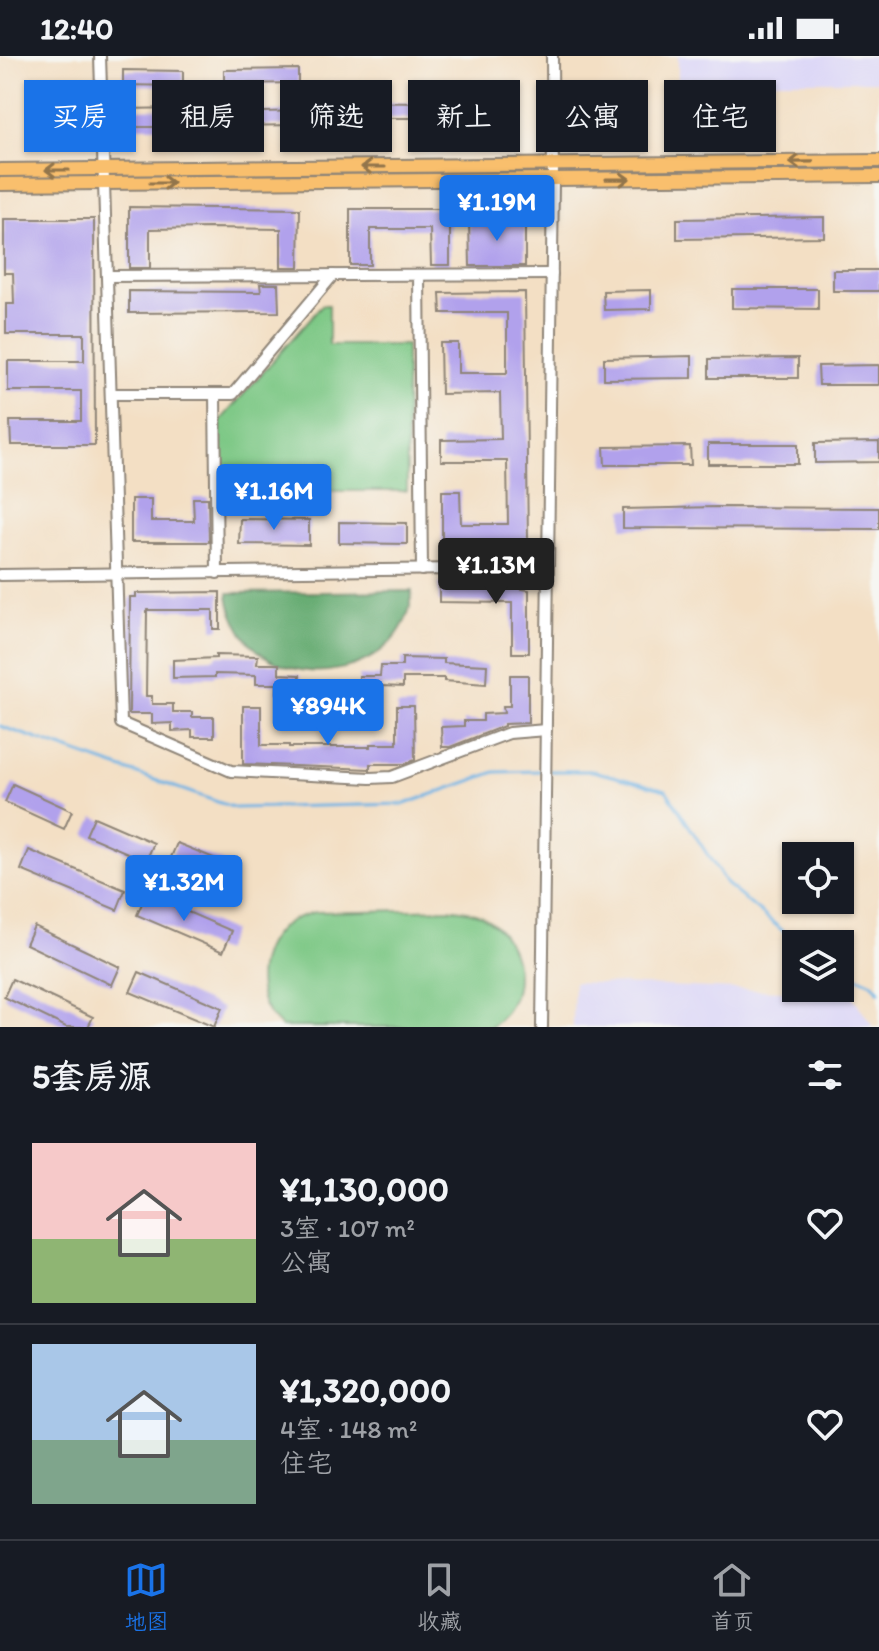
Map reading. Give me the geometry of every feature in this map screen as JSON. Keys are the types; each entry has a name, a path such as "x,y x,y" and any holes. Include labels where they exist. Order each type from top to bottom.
{"main road":[{"path":"0,170 879,161"},
{"path":"0,184 879,176"}],"street":[{"path":"100,56 121,723 231,771 370,778 392,777 509,733 546,730"},
{"path":"542,1027 552,56"},
{"path":"108,276 552,274"},
{"path":"215,418 333,275"},
{"path":"419,275 422,570"},
{"path":"111,394 233,394"},
{"path":"215,394 217,573"},
{"path":"0,575 548,568"}],"shaded area":[{"path":"678,56 879,56 879,81 678,80"},
{"path":"574,982 782,991 782,1002 854,1002 854,998 873,1027 573,1027"}],"green space":[{"path":"322,305 329,305 329,345 406,345 407,491 221,491 220,421"},
{"path":"412,591 406,619 391,642 369,658 343,668 315,671 288,667 263,655 240,629 228,593"},
{"path":"455,909 477,914 494,925 513,952 517,968 512,1000 504,1015 491,1027 282,1027 265,1007 259,981 263,955 277,932 290,921 315,912"}],"building":[{"path":"298,69 298,80 264,83 264,80 224,80 224,70"},
{"path":"123,70 183,71 183,80 152,80 152,85 136,85 136,80 123,80"},
{"path":"392,103 408,103 408,118 392,118"},
{"path":"152,108 152,127 136,127 136,109"},
{"path":"264,112 280,112 280,125 264,125"},
{"path":"129,207 300,209 299,267 281,267 281,229 209,228 150,229 150,268 129,268"},
{"path":"350,209 450,209 450,265 431,265 430,229 370,229 370,265 350,265"},
{"path":"824,217 824,237 677,239 677,219"},
{"path":"4,219 94,219 95,445 11,445 10,421 81,421 81,391 8,391 8,361 84,361 84,334 6,334 6,304 14,304 13,273 4,273"},
{"path":"525,219 525,266 470,266 469,220"},
{"path":"833,270 879,270 879,291 833,291"},
{"path":"260,284 278,284 279,312 129,313 129,291 261,292"},
{"path":"732,289 818,289 818,309 732,308"},
{"path":"651,290 651,309 604,310 603,291"},
{"path":"525,292 528,543 442,543 442,491 460,491 461,524 508,524 507,461 441,461 441,440 501,439 500,393 441,394 440,343 458,343 458,373 507,373 507,313 441,313 440,293"},
{"path":"692,356 692,378 604,379 604,358"},
{"path":"798,358 798,378 709,378 709,359"},
{"path":"879,365 879,385 819,385 818,366"},
{"path":"879,442 879,462 815,463 815,443"},
{"path":"708,444 798,444 798,464 708,464"},
{"path":"690,446 691,465 605,465 604,447"},
{"path":"193,498 208,498 209,542 131,542 131,499 151,499 151,521 194,521"},
{"path":"879,508 879,529 623,528 623,509"},
{"path":"240,519 309,520 309,545 239,544"},
{"path":"339,522 407,523 407,544 339,543"},
{"path":"439,584 523,585 522,589 529,590 529,653 512,653 512,603 439,602"},
{"path":"220,592 220,629 213,629 213,610 147,610 146,696 152,696 152,704 173,704 173,712 192,712 192,717 214,717 214,737 192,737 192,730 172,731 172,723 152,724 152,714 129,714 130,597 136,597 136,593"},
{"path":"216,655 258,656 257,664 279,664 279,674 300,675 300,686 322,686 321,703 298,703 298,693 277,693 277,684 256,684 256,675 215,674 215,677 173,678 173,660 216,658"},
{"path":"402,658 444,659 444,663 487,665 486,684 444,681 444,678 403,678 403,687 382,686 382,695 361,694 361,704 337,703 337,686 359,687 359,676 380,676 381,666 402,666"},
{"path":"510,675 528,675 528,723 504,724 450,747 442,747 441,727 464,726 464,721 483,721 483,714 504,713 503,706 510,706"},
{"path":"243,706 261,706 261,745 370,747 370,744 397,744 397,706 414,706 415,760 405,764 370,764 370,769 243,764"},
{"path":"13,784 72,811 64,829 5,802"},
{"path":"94,817 154,843 146,861 86,835"},
{"path":"177,843 236,867 228,886 169,862"},
{"path":"29,850 125,890 117,910 21,870"},
{"path":"146,894 232,931 223,952 137,915"},
{"path":"34,926 120,967 112,985 26,944"},
{"path":"139,972 222,1008 214,1027 130,992"},
{"path":"12,979 93,1017 88,1027 66,1027 4,997"}],"waterway":[{"path":"0,726 235,808 405,804 495,772 542,771"},
{"path":"550,771 593,771 666,790 727,885 782,930"},
{"path":"854,975 873,984 879,992"}]}
